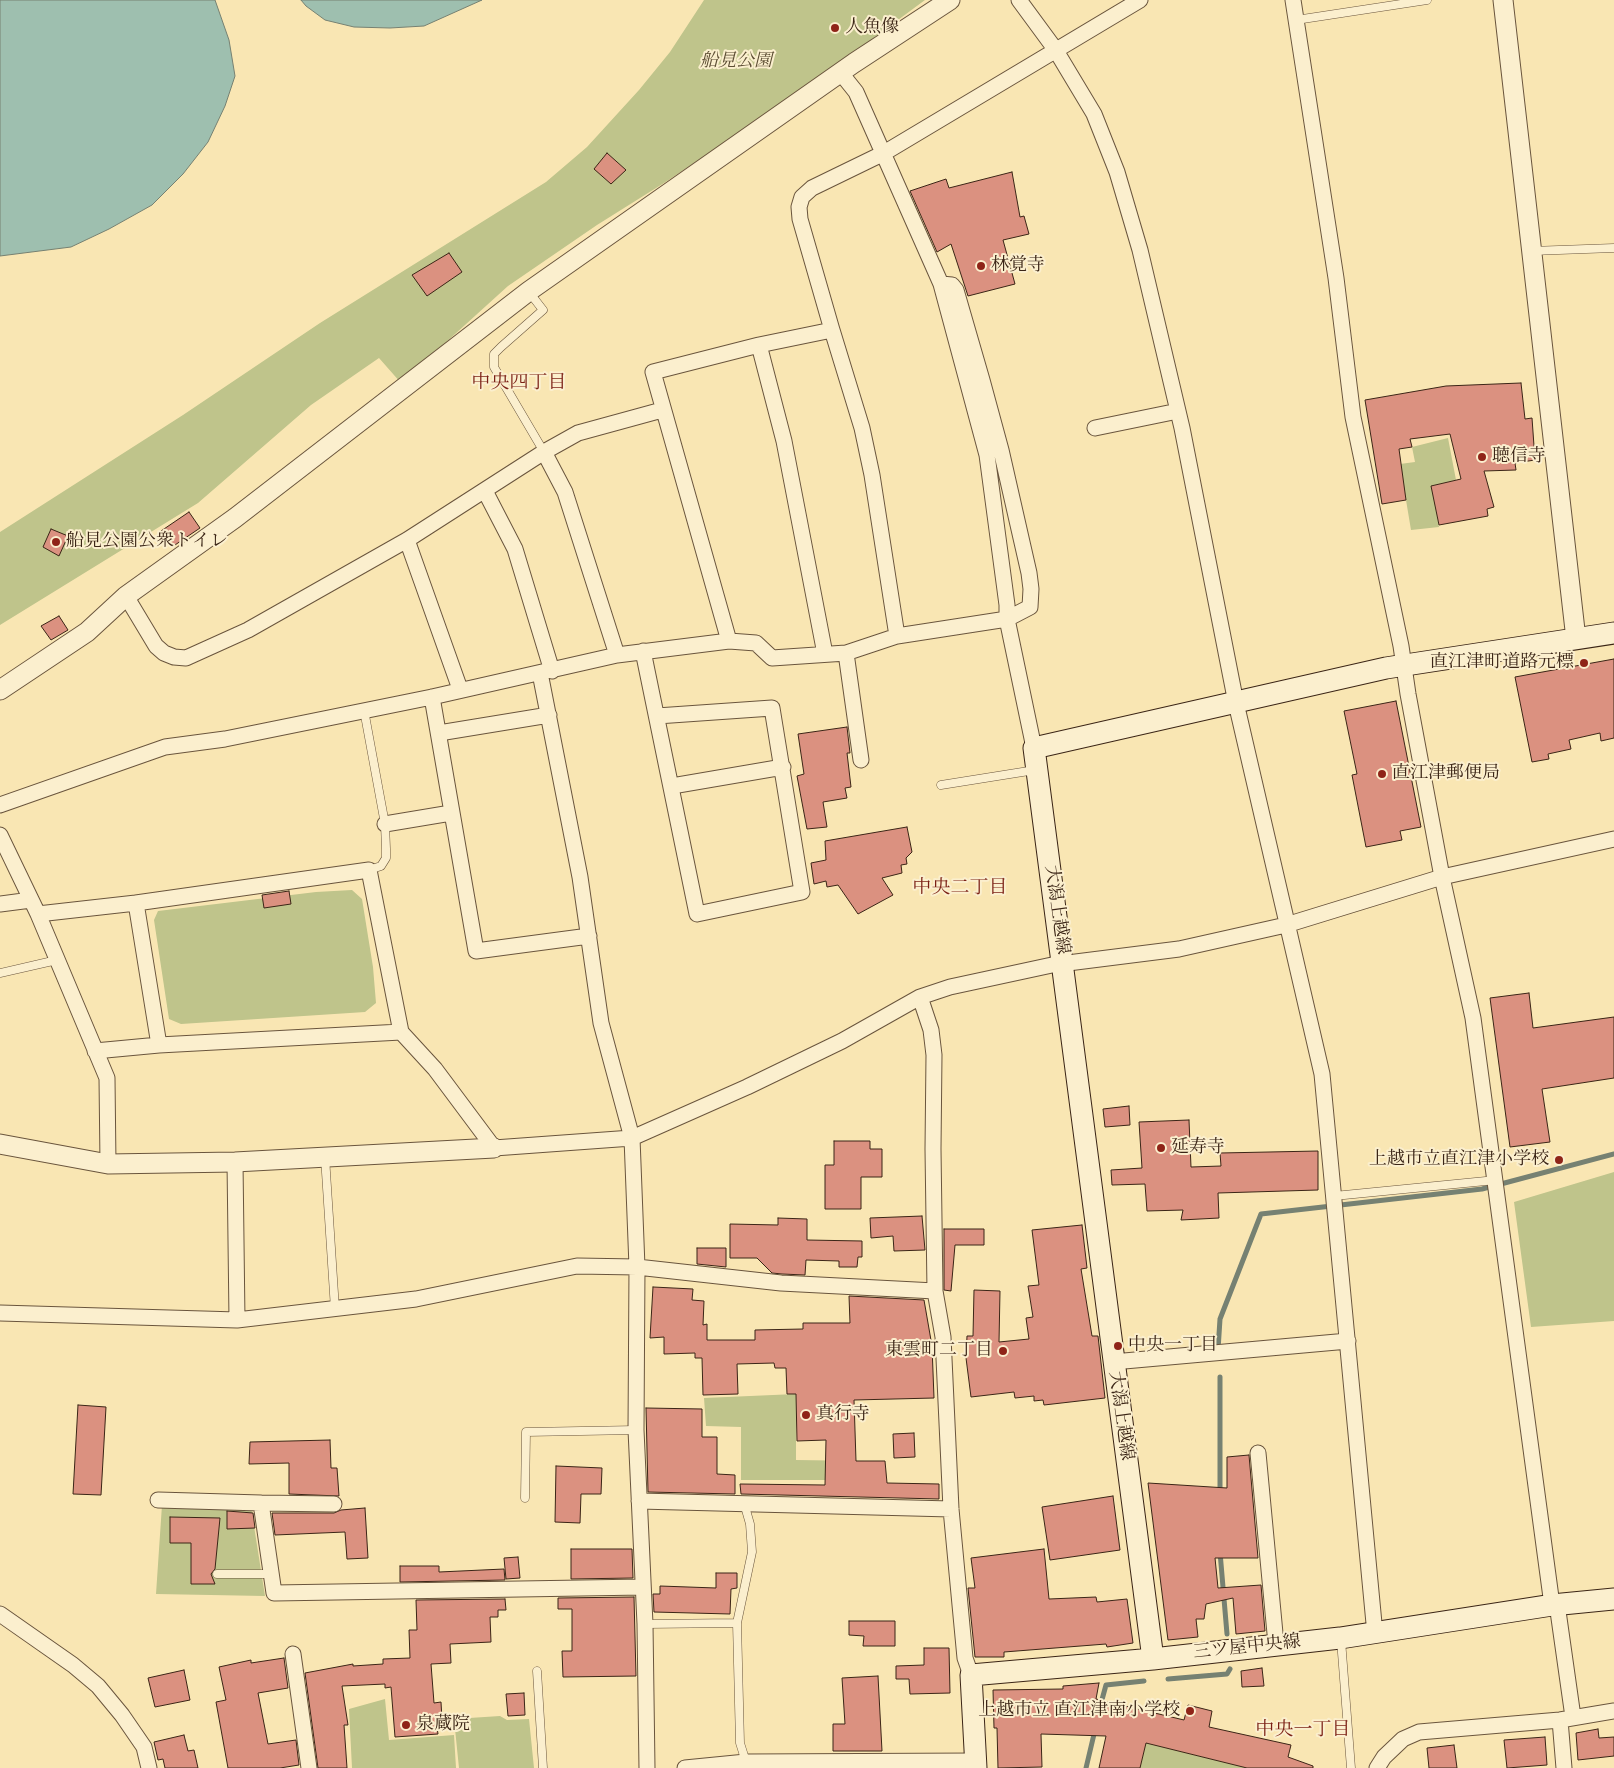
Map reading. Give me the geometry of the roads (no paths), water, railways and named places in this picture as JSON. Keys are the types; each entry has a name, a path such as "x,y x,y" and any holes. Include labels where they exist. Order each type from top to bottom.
{"main road":[{"path":"1034,748 1404,665 1614,633"},
{"name":"大潟上越線","path":"1034,748 1153,1659"},
{"name":"三ツ屋中央線","path":"971,1675 1153,1659 1375,1634 1554,1604 1614,1599"},
{"path":"971,1675 976,1765"}],"street":[{"path":"0,690 88,632 126,596 235,518 529,291 840,72 950,0"},
{"path":"1019,0 1055,49 1094,114 1117,172 1140,250 1178,411 1236,703 1322,1074 1375,1634"},
{"path":"897,636 872,475 862,428 800,219 799,206 802,197 812,188 884,154 1055,49 1140,0"},
{"path":"1293,0 1334,268 1353,417 1404,665 1442,877 1472,1018 1554,1604 1566,1719 1564,1768"},
{"path":"1503,0 1576,639"},
{"path":"840,72 856,92 941,284 987,455 1007,605 1007,619 1034,748"},
{"path":"0,805 165,747 225,739 432,697 460,689 546,672 617,655 729,642 756,644 772,658 846,653 897,636 1007,619 1030,607 1031,589 1029,573 1002,450 961,304 952,285 941,284"},
{"path":"729,642 662,410 653,372 759,345 832,330"},
{"path":"759,345 784,440 825,654"},
{"path":"126,596 156,646 164,653 186,658 248,630 407,540 544,452 578,433 662,410"},
{"path":"1095,428 1178,411"},
{"path":"544,452 565,492 617,655"},
{"path":"485,491 515,549 546,672 549,715 580,877 602,1023 632,1138 637,1267 636,1430 645,1624 647,1768"},
{"path":"407,540 460,689"},
{"path":"643,651 697,914 802,892 772,708 657,716"},
{"path":"846,653 860,760"},
{"path":"432,697 476,951 589,936"},
{"path":"439,733 549,715"},
{"path":"672,786 783,767"},
{"path":"385,824 451,813"},
{"path":"0,835 38,914 107,1078 108,1164"},
{"path":"0,1144 108,1164 235,1162 494,1148 632,1138 747,1087 842,1041 920,997 950,987 1063,964 1178,949 1286,924 1442,877 1614,839"},
{"path":"38,914 369,870 401,1032 435,1069 494,1148"},
{"path":"0,904 31,900"},
{"path":"136,902 159,1045"},
{"path":"920,997 931,1030 934,1055 935,1291 943,1338 951,1509 965,1658 971,1675"},
{"path":"95,1051 159,1045 401,1032"},
{"path":"235,1162 237,1320"},
{"path":"0,1313 237,1320 416,1299 577,1266 637,1267 781,1283 935,1291"},
{"path":"1113,1362 1348,1341"},
{"path":"1258,1453 1276,1644"},
{"path":"158,1500 334,1504"},
{"path":"639,1501 951,1509"},
{"path":"261,1502 274,1594 643,1587"},
{"path":"0,1614 73,1665 98,1686 122,1715 144,1747 149,1768"},
{"path":"292,1654 309,1768"},
{"path":"1377,1768 1384,1757 1404,1738 1419,1732 1566,1719 1614,1711"},
{"path":"685,1768 746,1762 798,1765 976,1765"}],"lane":[{"path":"1296,20 1427,0"},
{"path":"1531,251 1614,248"},
{"path":"529,291 544,310 494,354 494,367 544,452"},
{"path":"364,710 385,824 386,858 381,866 369,870"},
{"path":"941,785 1036,770"},
{"path":"0,973 57,960"},
{"path":"325,1157 336,1309"},
{"path":"1334,1196 1496,1180"},
{"path":"525,1498 526,1432 636,1430"},
{"path":"744,1503 752,1536 752,1552 738,1623 740,1743 746,1762"},
{"path":"217,1574 271,1574"},
{"path":"645,1624 738,1623"},
{"path":"1340,1638 1351,1768"},
{"path":"537,1671 543,1768"}],"waterway":[{"path":"1218,1350 1220,1319 1261,1214 1482,1189 1614,1154"},
{"path":"1220,1377 1220,1493"},
{"path":"1220,1552 1227,1634"},
{"path":"1168,1679 1227,1674 1230,1669"},
{"path":"1100,1707 1106,1685 1144,1681"},
{"path":"1086,1768 1095,1730"}],"place":[{"name":"人魚像","path":"835,28"},
{"name":"林覚寺","path":"981,266"},
{"name":"聴信寺","path":"1482,457"},
{"name":"船見公園公衆トイレ","path":"56,542"},
{"name":"直江津町道路元標","path":"1584,663"},
{"name":"直江津郵便局","path":"1382,774"},
{"name":"延寿寺","path":"1161,1148"},
{"name":"上越市立直江津小学校","path":"1559,1160"},
{"name":"中央一丁目","path":"1118,1346"},
{"name":"東雲町二丁目","path":"1003,1351"},
{"name":"真行寺","path":"806,1415"},
{"name":"上越市立 直江津南小学校","path":"1190,1711"},
{"name":"泉蔵院","path":"406,1725"}],"district":[{"name":"中央四丁目","path":"519,384"},
{"name":"中央二丁目","path":"960,889"},
{"name":"中央一丁目","path":"1303,1731"}],"park label":[{"name":"船見公園","path":"736,62"}]}
